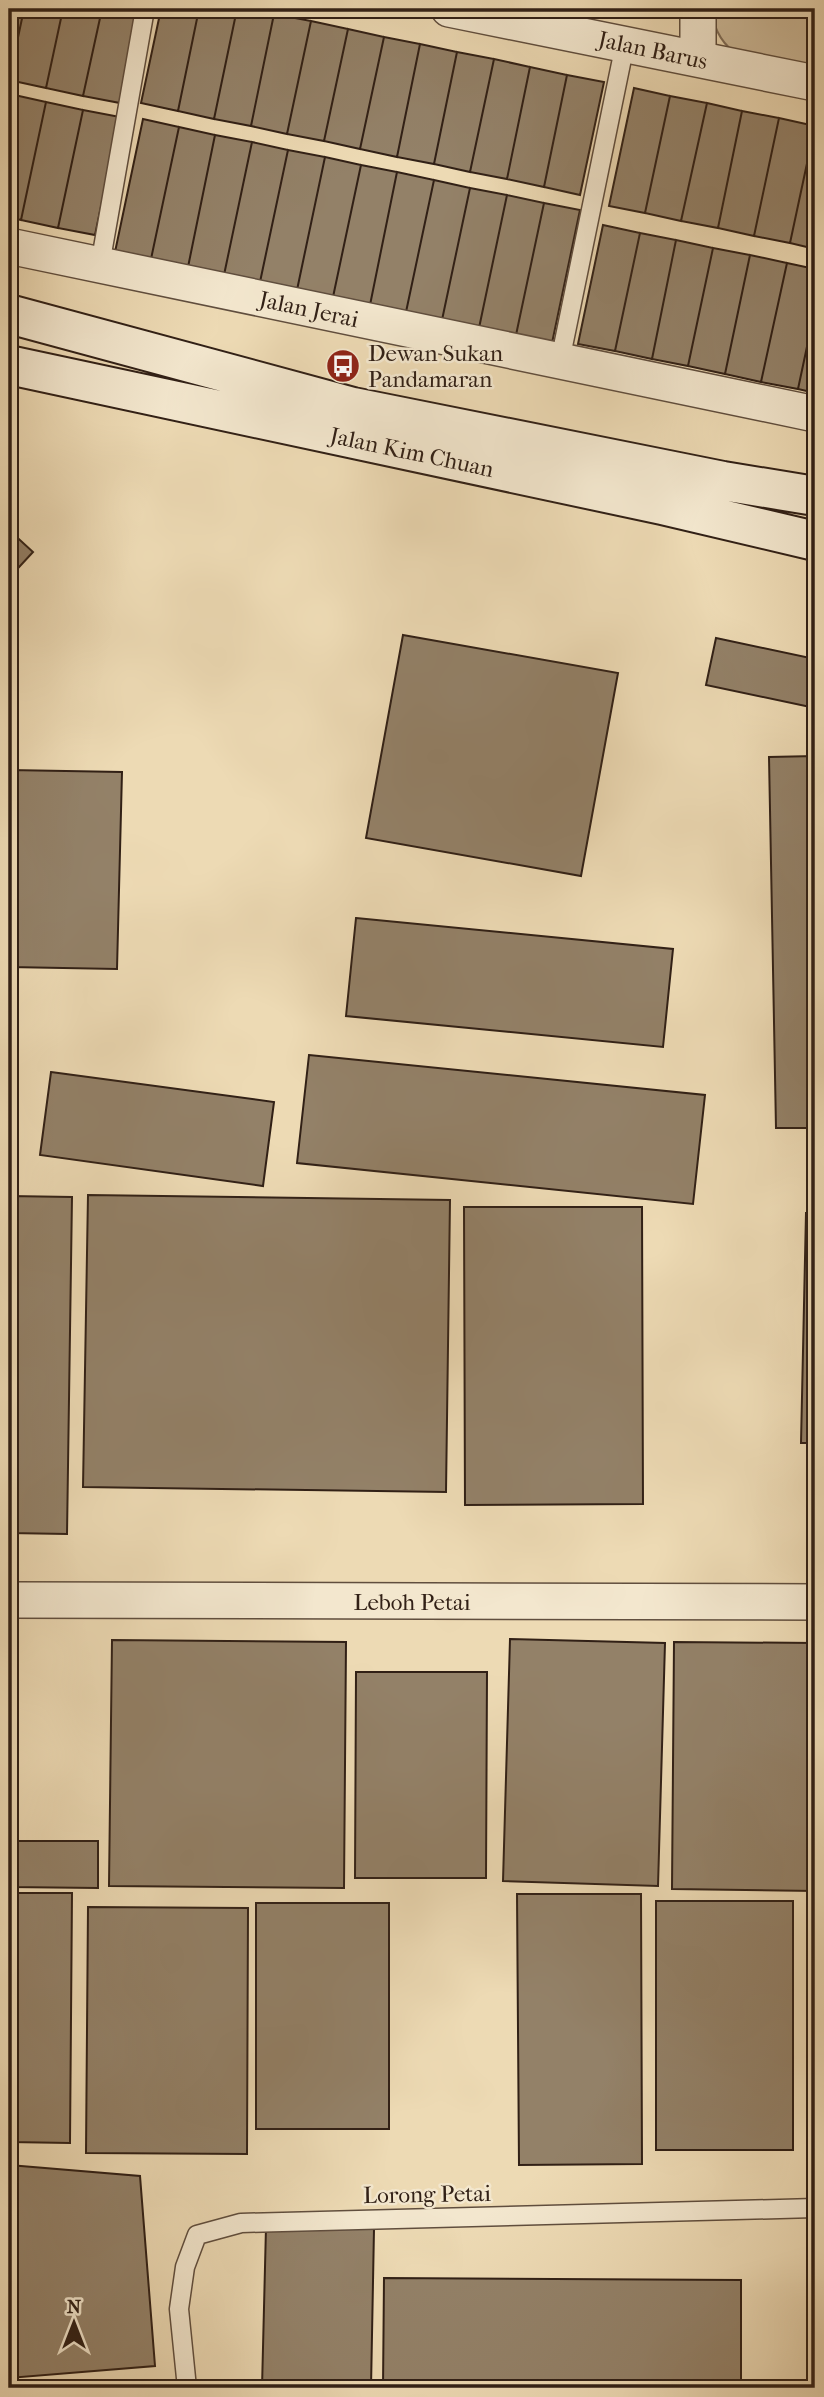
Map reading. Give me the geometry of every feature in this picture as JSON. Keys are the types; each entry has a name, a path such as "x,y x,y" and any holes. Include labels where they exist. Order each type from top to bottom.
{"main road":[{"path":"21,320 353,407 723,481 815,496"},
{"name":"Jalan Kim Chuan","path":"9,365 662,505 815,541"}],"street":[{"name":"Jalan Barus","path":"449,9 815,83"},
{"path":"698,9 698,60"},
{"name":"Jalan Jerai","path":"9,246 815,414"},
{"name":"Leboh Petai","path":"9,1600 815,1602"}],"lane":[{"path":"100,265 145,9"},
{"path":"560,361 625,44"},
{"name":"Lorong Petai","path":"187,2388 179,2309 185,2267 197,2235 241,2223 815,2208"}],"shaded area":[{"path":"711,9 815,9 815,74 764,65 735,53 724,42 716,28"}],"building":[{"path":"9,9 24,9 9,80"},
{"path":"24,9 63,9 46,88 9,80"},
{"path":"63,9 102,9 83,96 46,88"},
{"path":"102,9 140,9 120,103 83,96"},
{"path":"161,9 199,9 178,111 141,103"},
{"path":"199,9 237,9 214,119 178,111"},
{"path":"237,9 274,14 251,126 214,119"},
{"path":"274,14 311,21 287,134 251,126"},
{"path":"311,21 348,29 324,141 287,134"},
{"path":"348,29 384,37 360,149 324,141"},
{"path":"384,37 420,44 397,157 360,149"},
{"path":"420,44 457,52 434,164 397,157"},
{"path":"457,52 494,59 470,172 434,164"},
{"path":"494,59 530,67 507,179 470,172"},
{"path":"530,67 567,75 544,187 507,179"},
{"path":"567,75 604,82 580,195 544,187"},
{"path":"634,88 670,96 645,213 609,206"},
{"path":"10,94 46,102 21,220 9,217"},
{"path":"670,96 707,103 681,221 645,213"},
{"path":"46,102 83,110 58,228 21,220"},
{"path":"707,103 742,111 718,228 681,221"},
{"path":"83,110 120,117 95,235 58,228"},
{"path":"742,111 779,118 754,236 718,228"},
{"path":"779,118 815,126 790,243 754,236"},
{"path":"143,119 179,127 151,259 115,252"},
{"path":"815,126 815,249 790,243"},
{"path":"179,127 215,135 188,267 151,259"},
{"path":"215,135 252,142 224,275 188,267"},
{"path":"252,142 288,150 260,282 224,275"},
{"path":"288,150 325,157 297,290 260,282"},
{"path":"325,157 361,165 333,297 297,290"},
{"path":"361,165 397,172 370,305 333,297"},
{"path":"397,172 434,180 406,312 370,305"},
{"path":"434,180 470,188 442,320 406,312"},
{"path":"470,188 507,195 479,328 442,320"},
{"path":"507,195 544,203 516,335 479,328"},
{"path":"544,203 580,210 552,343 516,335"},
{"path":"603,225 640,233 615,351 578,344"},
{"path":"640,233 676,240 652,359 615,351"},
{"path":"676,240 713,248 688,366 652,359"},
{"path":"713,248 750,255 725,374 688,366"},
{"path":"750,255 787,263 761,382 725,374"},
{"path":"787,263 815,269 815,309 798,389 761,382"},
{"path":"815,309 815,393 798,389"},
{"path":"9,530 33,552 9,578"},
{"path":"403,635 618,673 581,876 366,838"},
{"path":"716,638 815,659 815,708 706,685"},
{"path":"815,756 815,1128 776,1128 769,757"},
{"path":"9,770 122,772 117,969 9,967"},
{"path":"356,918 673,949 663,1047 346,1016"},
{"path":"309,1055 705,1095 693,1204 297,1163"},
{"path":"51,1072 274,1102 263,1186 40,1155"},
{"path":"88,1195 450,1200 446,1492 83,1487"},
{"path":"9,1196 72,1197 67,1534 9,1533"},
{"path":"464,1207 642,1207 643,1504 465,1505"},
{"path":"806,1213 815,1213 815,1443 801,1443"},
{"path":"510,1639 665,1643 658,1886 503,1881"},
{"path":"112,1640 346,1642 344,1888 109,1886"},
{"path":"674,1642 815,1643 815,1891 672,1889"},
{"path":"356,1672 487,1672 486,1878 355,1878"},
{"path":"9,1841 98,1841 98,1888 9,1887"},
{"path":"9,1893 72,1893 70,2143 9,2142"},
{"path":"517,1894 641,1894 642,2164 519,2165"},
{"path":"656,1901 793,1901 793,2150 656,2150"},
{"path":"256,1903 389,1903 389,2129 256,2129"},
{"path":"88,1907 248,1908 247,2154 86,2153"},
{"path":"9,2165 140,2176 155,2366 9,2378"},
{"path":"266,2227 374,2229 371,2388 262,2388"},
{"path":"384,2278 741,2280 741,2388 383,2388"},
{"path":"88,2382 88,2388 9,2388 9,2387"}],"place":[{"name":"Dewan Sukan Pandamaran","path":"343,366"}]}
